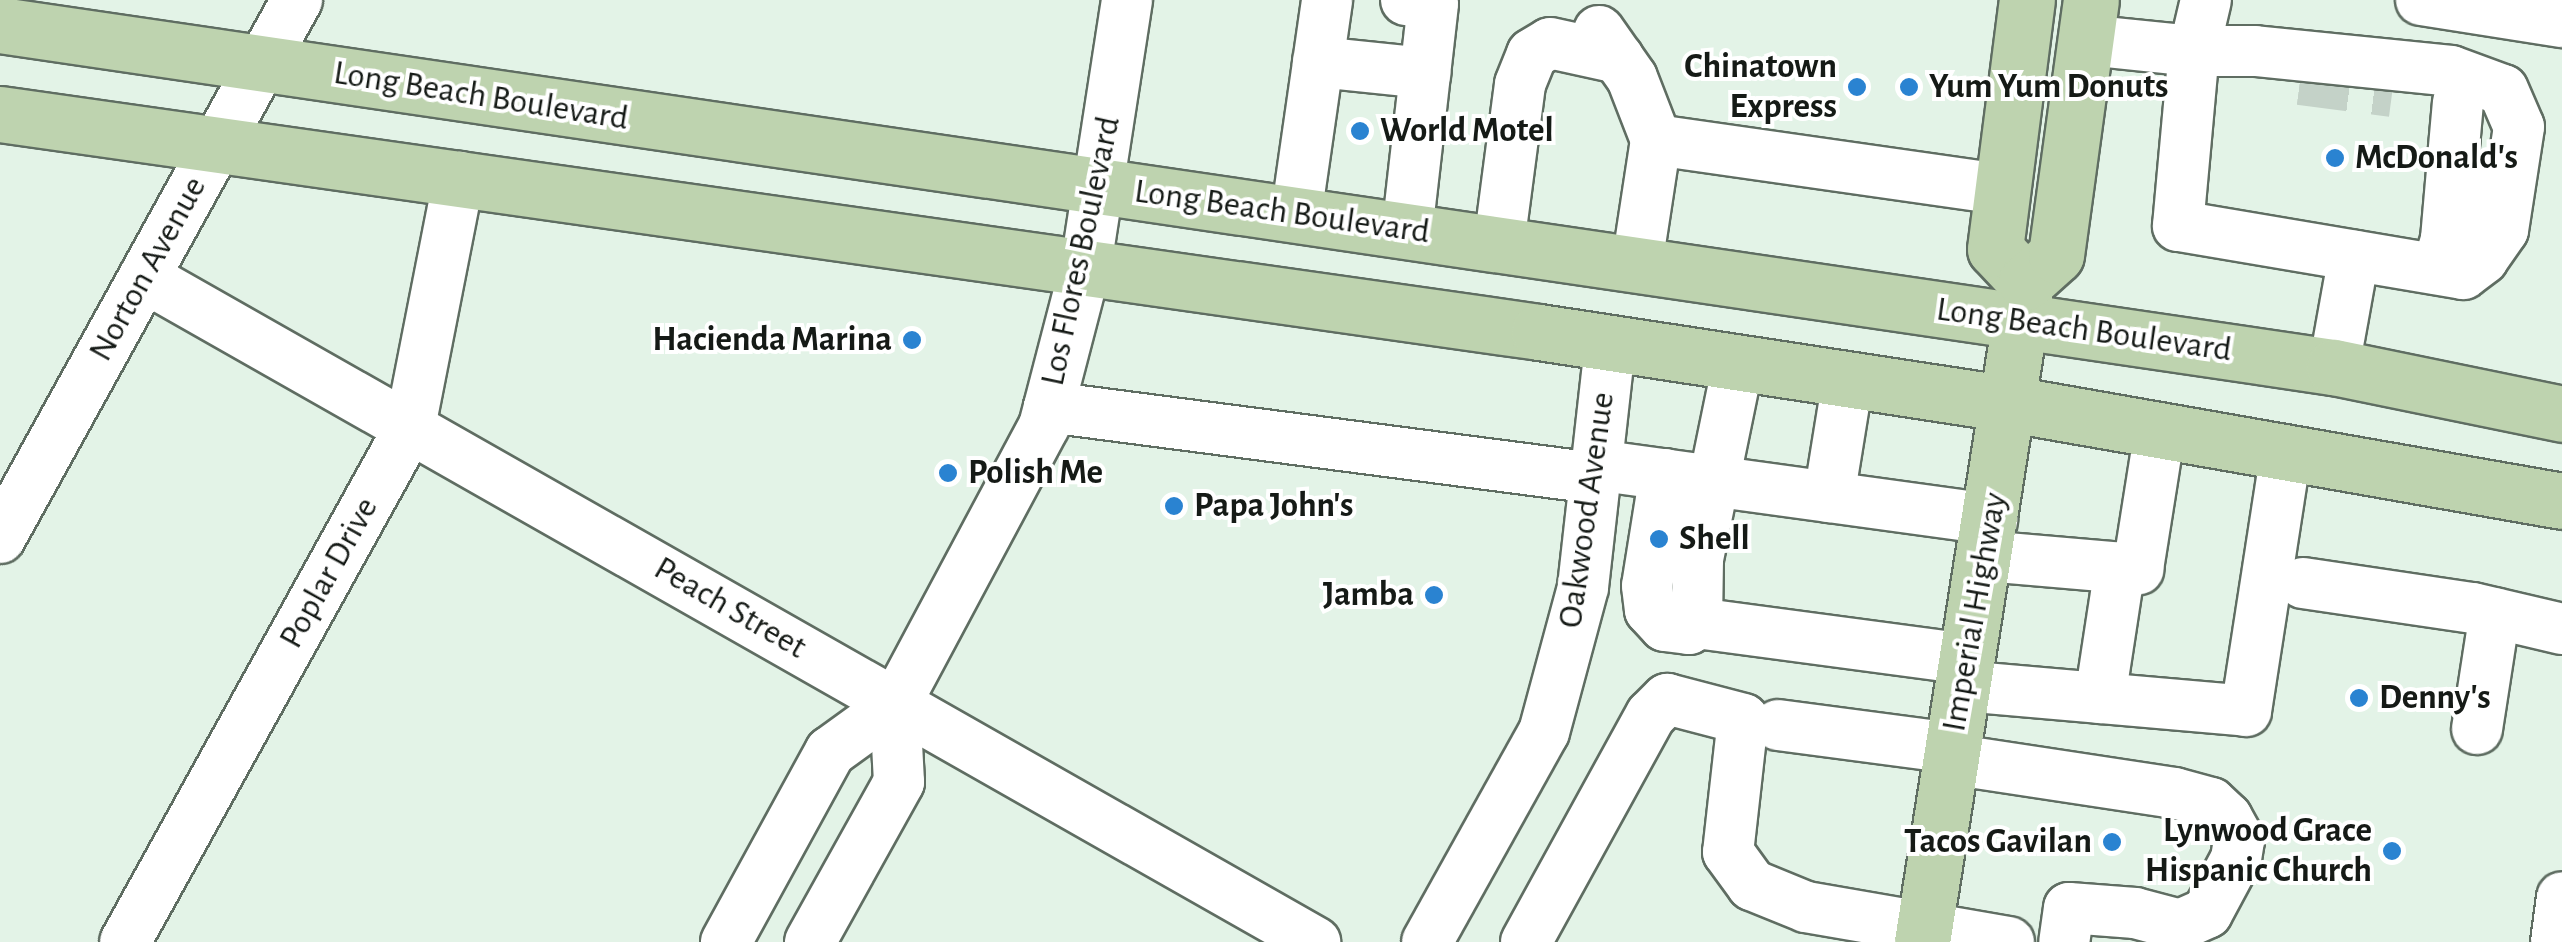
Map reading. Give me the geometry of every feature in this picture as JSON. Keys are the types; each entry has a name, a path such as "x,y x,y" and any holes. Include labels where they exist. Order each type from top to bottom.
{"main road":[{"path":"2027,0 1995,249 2023,301 2056,256 2089,20"},
{"name":"Long Beach Boulevard","path":"0,25 1637,264 2023,301 2562,414"},
{"path":"0,114 1086,265 2011,404 2562,501"},
{"name":"Imperial Highway","path":"1924,934 2011,404 2023,301"}],"street":[{"name":"Norton Avenue","path":"7,510 144,278 297,0"},
{"name":"Los Flores Boulevard","path":"726,942 830,752 895,705 1049,407 1086,265 1127,0"},
{"path":"1296,216 1327,0"},
{"path":"1406,0 1433,4 1407,232"},
{"path":"2089,20 2194,51 2254,50 2454,86 2503,90 2519,127 2503,230 2462,274 2442,254 2354,256 2178,226 2194,51 2206,0"},
{"path":"2442,254 2489,126 2454,86 2442,3 2562,22"},
{"path":"1523,20 1604,32 1618,58 1656,140 1637,264"},
{"path":"1499,244 1520,84 1532,54 1550,43 1618,58"},
{"path":"2254,50 2300,80"},
{"path":"1318,62 1424,73"},
{"path":"2392,92 2454,86"},
{"path":"1656,140 2002,189"},
{"name":"Poplar Drive","path":"125,942 410,426 460,177"},
{"path":"2334,367 2354,256"},
{"name":"Peach Street","path":"144,278 1315,942"},
{"name":"Oakwood Avenue","path":"1427,942 1544,732 1582,587 1610,345"},
{"path":"1738,364 1688,477 1647,586 1650,610 1665,626 1689,629 1697,622 2100,698 2246,711 2286,452"},
{"path":"1829,497 1848,380"},
{"path":"1049,407 1595,471 1688,477 1829,497 1988,538 2138,570 2160,430"},
{"path":"2100,698 2120,568"},
{"path":"2303,582 2496,613 2562,630"},
{"path":"2477,729 2496,613"},
{"path":"1526,942 1651,714 1667,699 1743,719 1728,852 1752,885 1806,907 1924,934 2010,942"},
{"path":"810,942 899,782 895,705"},
{"path":"1778,725 2211,802 2239,840 2236,859 2218,900 2179,934 2135,913 2069,908 2064,942"},
{"path":"2556,942 2562,898"}],"tunnel":[{"path":"2300,80 2392,92"}],"place":[{"name":"Chinatown Express","path":"1857,87"},
{"name":"Yum Yum Donuts","path":"1909,87"},
{"name":"World Motel","path":"1360,131"},
{"name":"McDonald's","path":"2335,158"},
{"name":"Hacienda Marina","path":"912,340"},
{"name":"Polish Me","path":"948,473"},
{"name":"Papa John's","path":"1174,506"},
{"name":"Shell","path":"1659,539"},
{"name":"Jamba","path":"1434,595"},
{"name":"Denny's","path":"2359,698"},
{"name":"Tacos Gavilan","path":"2112,842"},
{"name":"Lynwood Grace Hispanic Church","path":"2392,851"}]}
